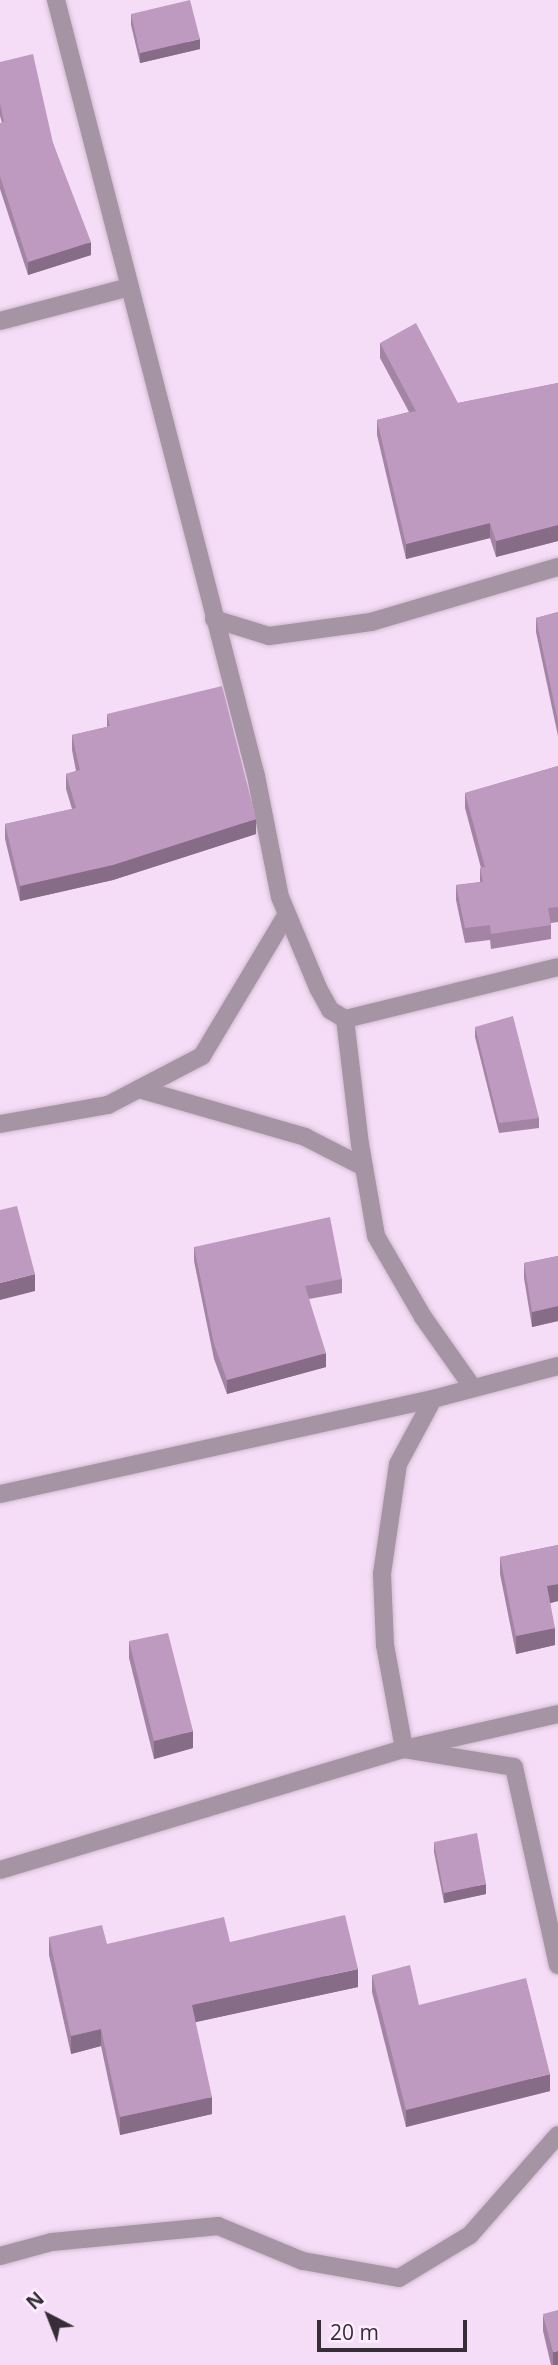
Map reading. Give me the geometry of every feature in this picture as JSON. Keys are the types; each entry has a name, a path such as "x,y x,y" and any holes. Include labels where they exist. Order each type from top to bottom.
{"street":[{"path":"56,0 287,914 318,988 330,1010 345,1018 558,967"},
{"path":"0,321 130,287"},
{"path":"214,619 269,636 371,622 558,567"},
{"path":"0,1124 108,1105 202,1056 287,914"},
{"path":"345,1018 363,1167 376,1236 423,1317 473,1388"},
{"path":"139,1089 304,1137 363,1167"},
{"path":"0,1494 433,1399 558,1366"},
{"path":"404,1749 386,1645 382,1574 398,1464 433,1399"},
{"path":"0,1870 404,1749 558,1714"},
{"path":"404,1749 514,1768 558,1965"},
{"path":"0,2256 52,2242 218,2226 303,2261 399,2278 470,2235 558,2135"}],"building":[{"path":"190,0 200,39 140,53 131,14"},
{"path":"33,54 53,143 91,242 28,262 0,176 0,123 4,122 0,103 0,62"},
{"path":"416,323 458,403 558,383 558,525 496,541 490,523 406,544 377,420 416,411 380,343"},
{"path":"558,612 558,721 536,618"},
{"path":"222,686 256,819 113,865 20,886 5,824 76,808 66,774 80,770 72,735 110,726 107,714"},
{"path":"558,766 558,907 548,908 551,925 491,934 490,925 465,928 456,885 483,882 480,868 485,867 465,793"},
{"path":"513,1016 539,1118 499,1123 475,1027"},
{"path":"17,1206 35,1274 0,1283 0,1210"},
{"path":"330,1217 342,1279 305,1286 326,1353 227,1380 214,1344 194,1247"},
{"path":"558,1256 558,1306 532,1312 524,1263"},
{"path":"558,1545 558,1584 547,1586 555,1628 516,1636 500,1557"},
{"path":"168,1633 193,1731 154,1741 129,1641"},
{"path":"477,1833 486,1884 444,1893 434,1842"},
{"path":"345,1915 358,1969 192,2005 212,2097 120,2117 101,2029 71,2036 49,1937 102,1925 107,1944 224,1917 230,1942"},
{"path":"410,1965 419,2005 526,1978 550,2074 406,2110 372,1975"},
{"path":"558,2310 558,2351 553,2352 543,2314"}]}
